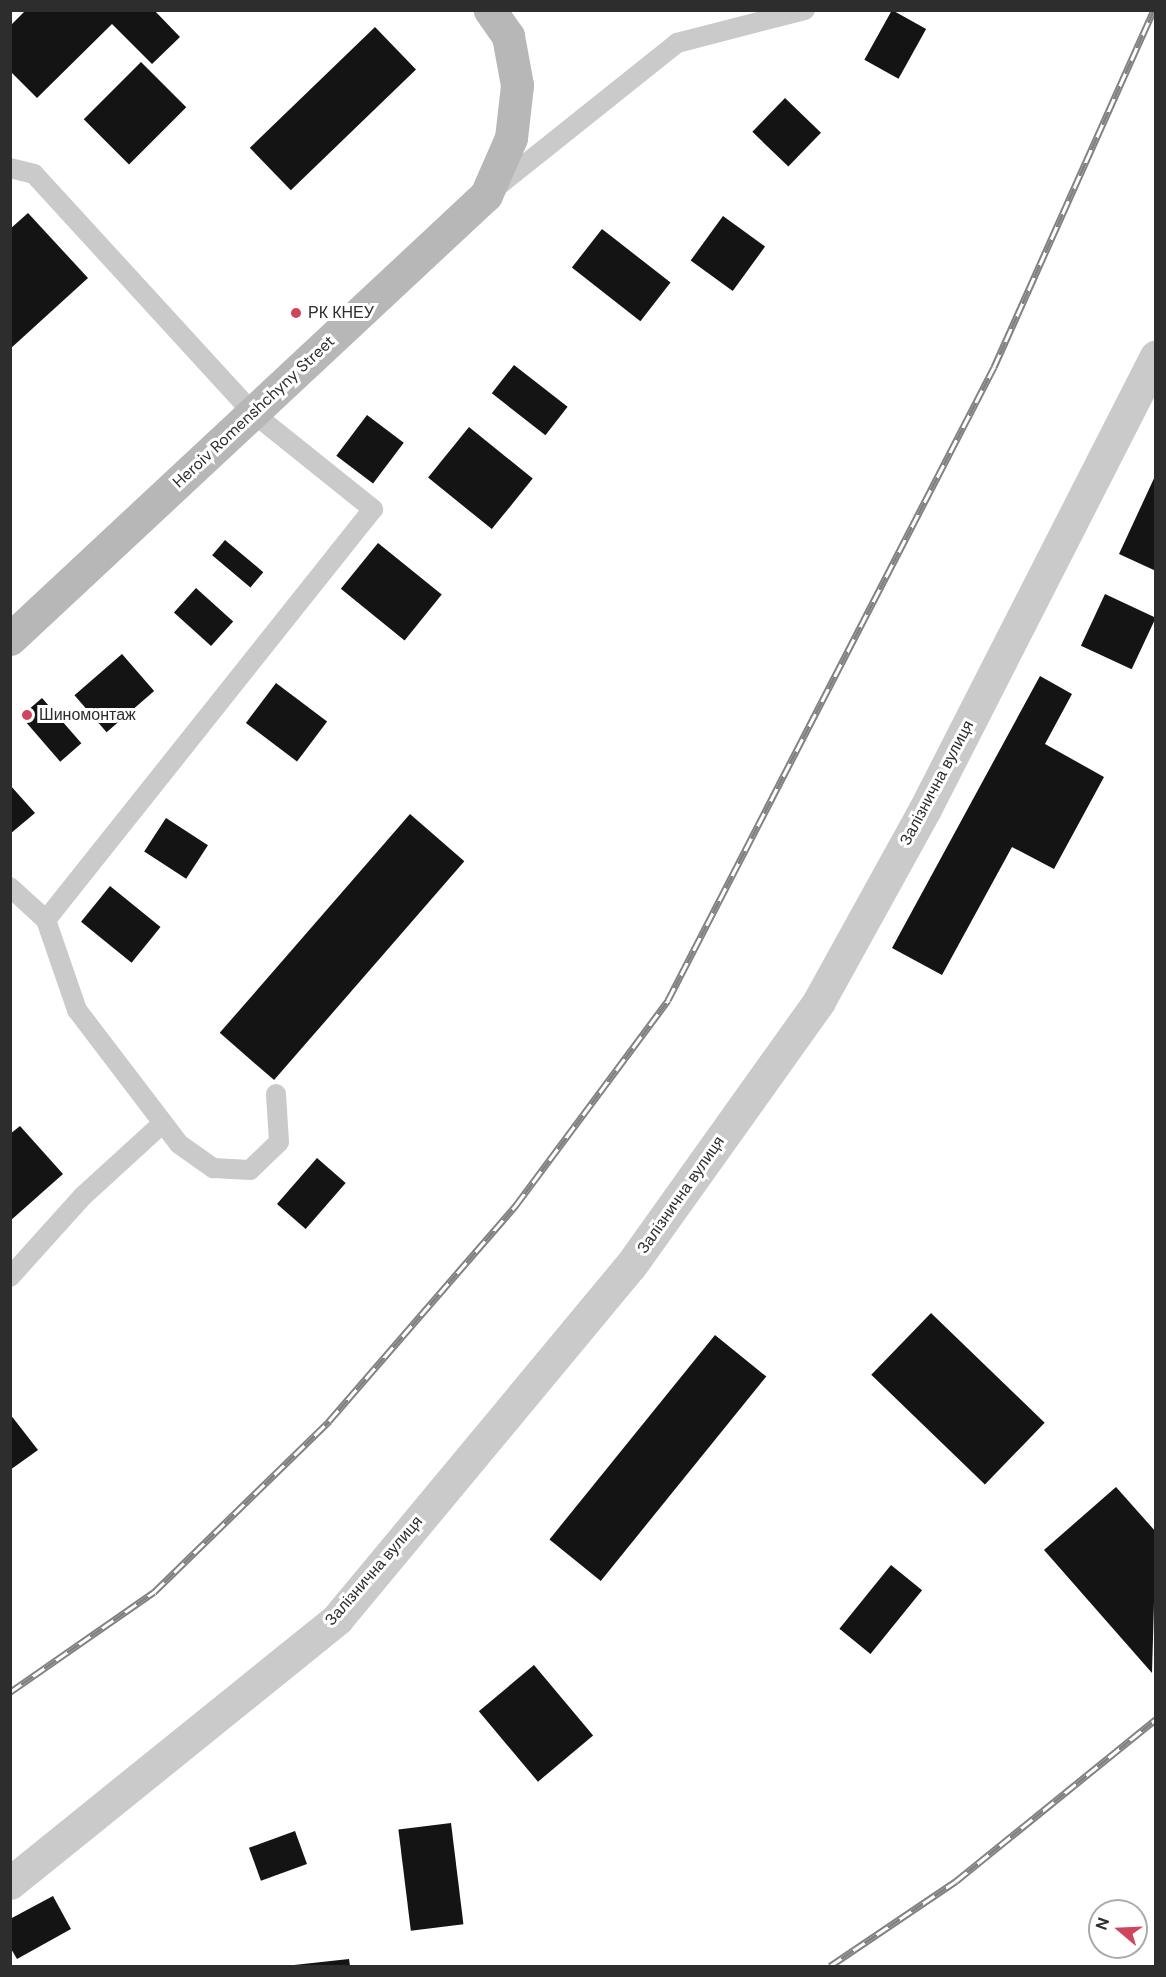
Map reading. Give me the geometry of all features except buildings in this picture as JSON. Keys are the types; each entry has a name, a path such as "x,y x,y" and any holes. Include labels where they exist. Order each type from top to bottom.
{"street":[{"name":"Heroiv Romenshchyny Street","path":"10,639 486,195 511,138 517,86 508,36 490,10"},
{"name":"Залізнична вулиця","path":"10,1883 337,1618 631,1265 819,1001 925,808 1155,356"}],"lane":[{"path":"486,195 676,43 805,10"},
{"path":"10,168 34,174 87,227 253,412 373,509 46,920"},
{"path":"10,887 46,920 77,1011 179,1144 213,1168 250,1170 279,1142 276,1094"},
{"path":"10,1277 83,1196 163,1123"}],"railway":[{"path":"10,1692 154,1592 329,1421 516,1205 668,1000 994,367 1154,10"},
{"path":"830,1966 956,1881 1156,1719"}],"place":[{"name":"РК КНЕУ","path":"296,313"},
{"name":"Шиномонтаж","path":"27,715"}]}
